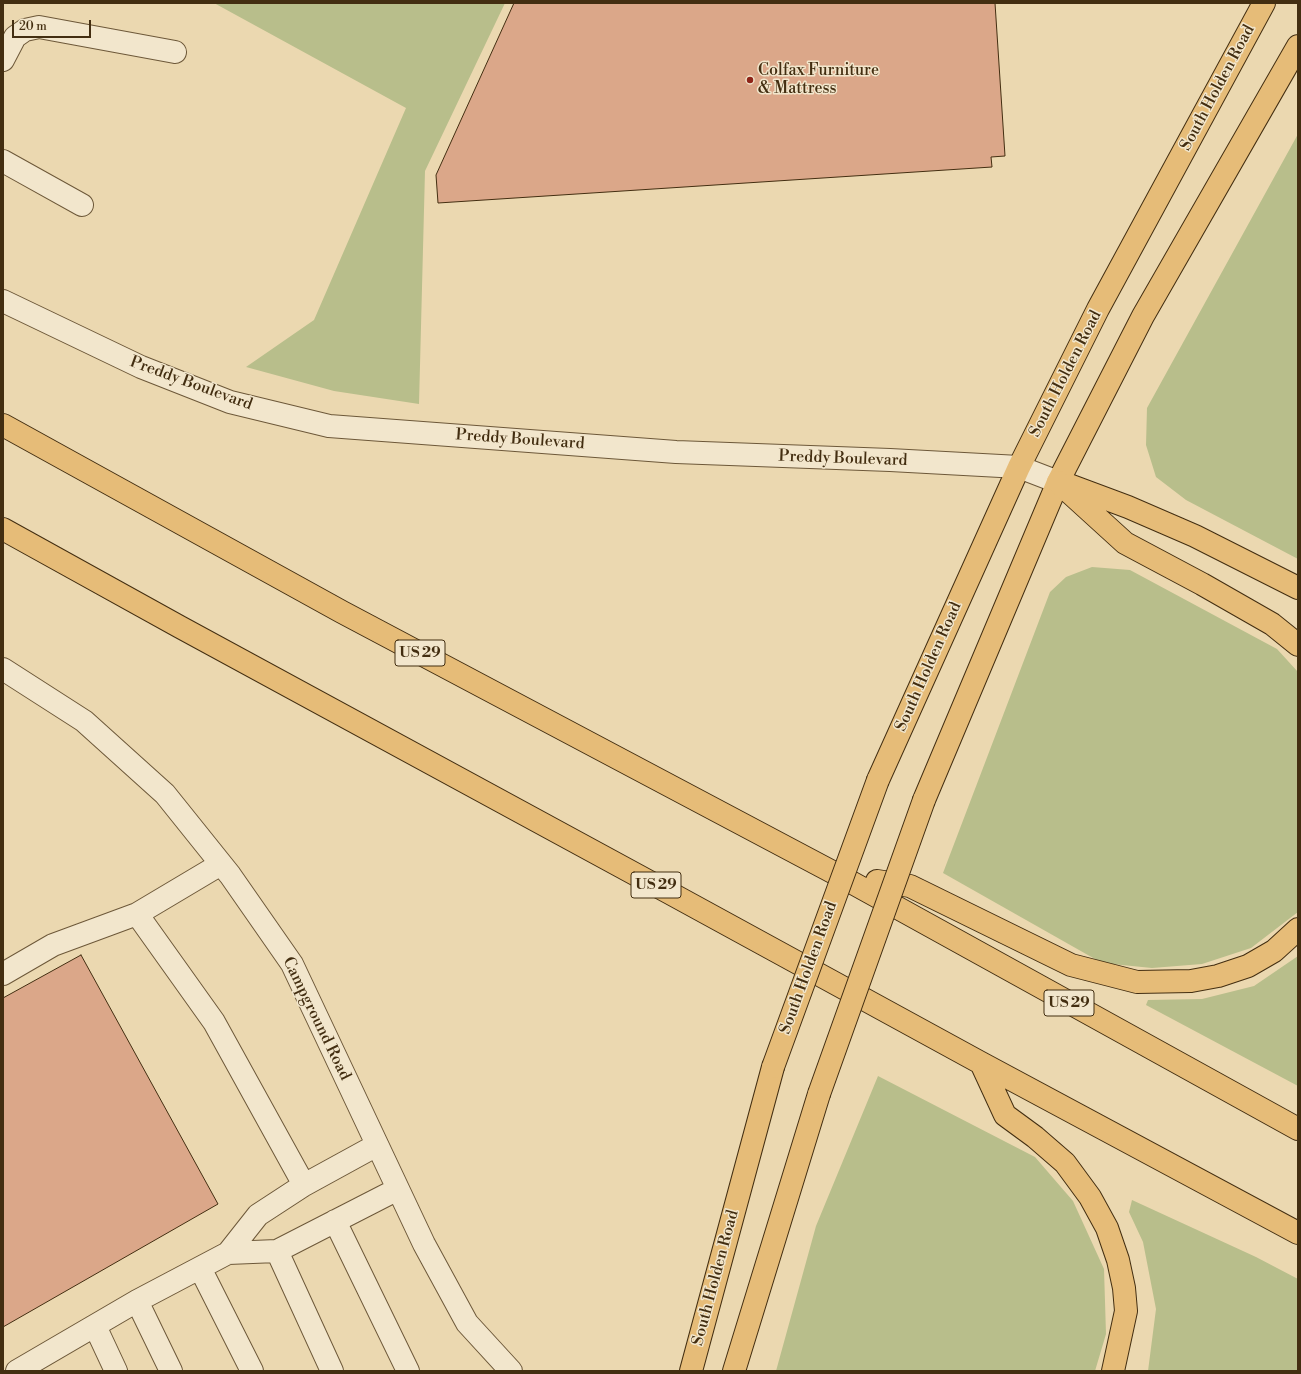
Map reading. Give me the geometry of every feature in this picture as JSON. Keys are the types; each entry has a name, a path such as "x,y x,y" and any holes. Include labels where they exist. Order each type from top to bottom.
{"main road":[{"name":"South Holden Road","path":"691,1371 773,1067 878,780 1019,467 1098,309 1264,3"},
{"path":"734,1371 819,1094 924,800 1058,482 1143,316 1298,46"},
{"name":"US 29","path":"3,425 342,612 840,876 1298,1129"},
{"path":"1058,482 1128,507 1195,536 1298,588"},
{"path":"1058,482 1125,543 1202,584 1272,624 1298,645"},
{"name":"US 29","path":"3,529 981,1063 1298,1233"},
{"path":"840,876 910,886 1071,965 1137,982 1192,981 1224,974 1248,966 1274,951 1298,929"},
{"path":"981,1063 1005,1115 1035,1137 1066,1163 1090,1197 1107,1228 1118,1260 1124,1288 1126,1311 1114,1371"}],"street":[{"path":"6,46 25,30 39,27 175,52"},
{"path":"3,161 82,205"},
{"name":"Preddy Boulevard","path":"3,301 141,367 230,402 329,426 676,452 890,460 1019,467 1058,482"},
{"name":"Campground Road","path":"3,669 84,721 165,794 221,864 292,964 424,1244 467,1323 511,1371"},
{"path":"3,974 54,945 137,914 221,864"},
{"path":"137,914 214,1022 304,1185"},
{"path":"17,1371 41,1365 94,1326 136,1301 228,1253 258,1214 304,1185 377,1146"},
{"path":"228,1253 277,1251 398,1189"},
{"path":"335,1221 408,1371"},
{"path":"277,1251 332,1371"},
{"path":"200,1268 252,1371"},
{"path":"136,1301 171,1371"},
{"path":"94,1326 116,1371"}],"green space":[{"path":"214,3 505,3 425,171 419,404 334,391 246,367 314,320 406,108"},
{"path":"1298,134 1298,559 1186,500 1156,477 1146,445 1147,408"},
{"path":"1092,567 1130,570 1277,649 1298,672 1298,912 1251,948 1202,964 1152,968 1102,963 943,873 1050,592 1066,577"},
{"path":"1298,956 1298,1086 1146,1005 1148,1000 1202,999 1254,986"},
{"path":"878,1076 1035,1157 1073,1201 1104,1269 1106,1334 1095,1371 776,1371 816,1226"},
{"path":"1132,1200 1256,1257 1298,1279 1298,1371 1148,1371 1156,1309 1143,1242 1129,1212"}],"building":[{"path":"514,3 995,3 1005,156 991,157 992,167 438,203 436,175"},
{"path":"81,955 218,1204 3,1327 3,998"}],"place":[{"name":"Colfax Furniture & Mattress","path":"750,80"}]}
